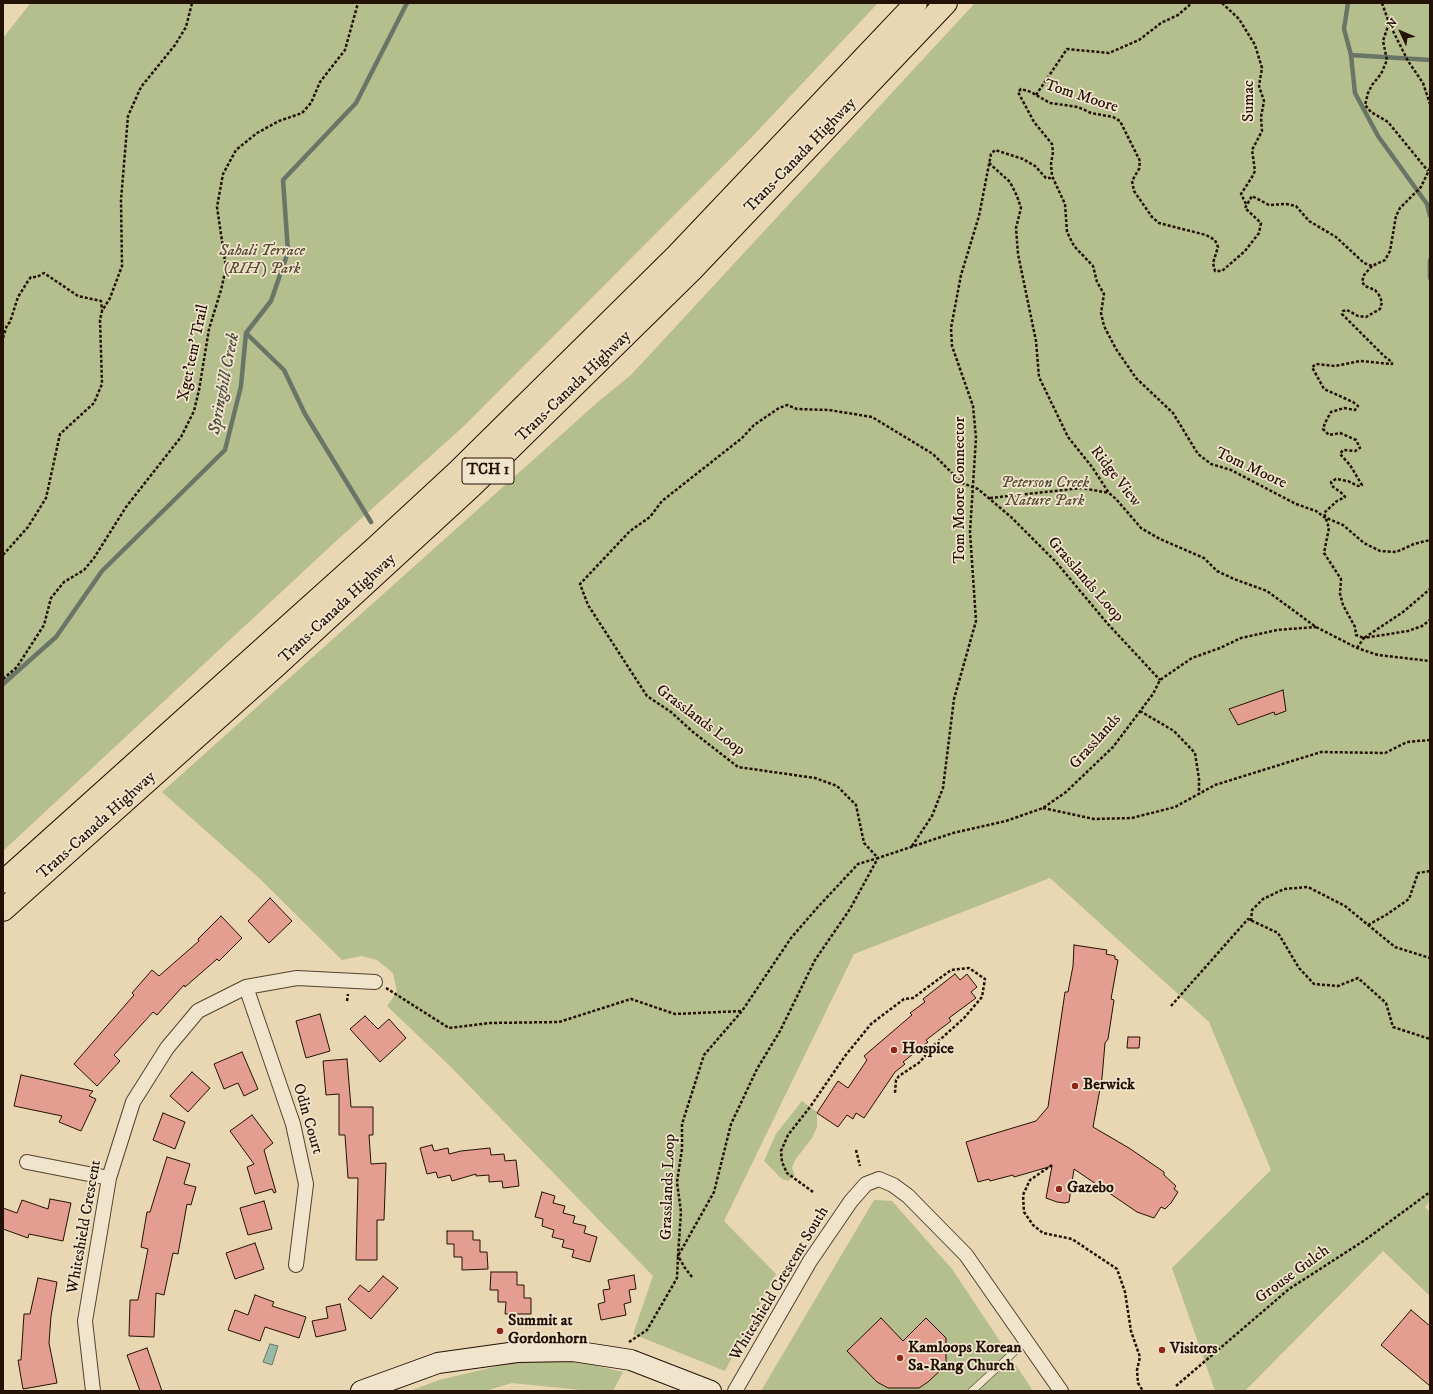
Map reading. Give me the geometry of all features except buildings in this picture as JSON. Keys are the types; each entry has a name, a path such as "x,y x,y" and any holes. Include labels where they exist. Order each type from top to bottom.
{"highway":[{"name":"Trans-Canada Highway","path":"3,882 375,548 457,472 681,251 916,3"},
{"name":"Trans-Canada Highway","path":"3,910 276,666 472,486 691,271 946,3"}],"main road":[{"path":"370,1389 438,1363 518,1352 573,1351 631,1360 711,1391"}],"street":[{"name":"Whiteshield Crescent","path":"93,1391 85,1320 109,1178 132,1102 167,1048 198,1011 246,987 297,978 375,982"},
{"name":"Odin Court","path":"246,987 293,1124 306,1184 296,1265"},
{"path":"27,1162 109,1178"},
{"name":"Whiteshield Crescent South","path":"735,1391 810,1261 851,1201 866,1184 879,1179 893,1185 908,1196 966,1255 1060,1391"}],"lane":[{"path":"972,1391 1026,1341"}],"path":[{"path":"3,555 28,527 46,498 60,434 94,403 102,384 100,320 122,266 121,200 128,116 141,87 175,45 186,26 192,3"},
{"name":"Xget'tem' Trail","path":"3,679 17,667 40,632 44,625 51,598 64,582 84,570 94,558 126,507 181,437 194,411 209,329 226,268 217,207 223,174 236,150 257,133 279,121 302,113 311,103 320,82 345,50 358,3"},
{"path":"1036,95 1067,49 1109,53 1139,40 1161,23 1178,15 1192,3"},
{"name":"Sumac","path":"1222,3 1238,19 1255,45 1262,68 1259,86 1264,101 1261,117 1262,131 1252,150 1255,171 1241,194 1246,204"},
{"path":"1382,3 1389,23 1408,61 1423,83 1430,104"},
{"path":"1389,23 1383,41 1387,60 1381,74 1372,85 1368,93 1365,105 1371,112 1388,122 1429,170 1421,187 1400,208 1396,216 1390,251 1384,260 1372,266 1364,275 1362,282 1365,286 1375,290 1380,295 1382,302 1380,308 1366,317 1358,316 1347,310 1343,311 1342,314 1384,356 1392,362 1392,364 1360,361 1335,366 1316,364 1312,367 1324,389 1353,402 1358,406 1355,410 1344,408 1331,412 1324,422 1323,429 1329,435 1340,433 1356,440 1360,448 1355,451 1343,450 1340,454 1362,485 1358,486 1348,481 1332,480 1332,486 1344,494 1345,497 1337,501 1324,513 1324,517 1329,528 1324,553 1341,578 1340,594 1343,605 1355,627 1356,635 1364,638 1408,631 1422,626 1430,620"},
{"name":"Tom Moore","path":"1246,204 1245,208 1261,223 1259,233 1245,251 1222,271 1215,271 1213,263 1218,247 1215,240 1206,234 1158,223 1134,191 1132,181 1139,168 1140,161 1120,121 1113,117 1091,113 1078,107 1050,103 1021,89 1018,92 1034,122 1052,144 1052,176 1064,204 1069,238 1093,266 1097,282 1104,294 1100,313 1104,326 1116,348 1136,378 1173,413 1186,436 1204,460 1231,470 1296,504 1316,511 1324,517 1343,525 1364,543 1380,551 1396,552 1414,544 1430,540"},
{"name":"Tom Moore Connector","path":"912,846 932,816 943,788 954,699 976,622 970,532 976,438 973,406 952,346 951,328 961,275 979,216 991,154 994,150 1023,159 1035,166 1046,178 1050,178 1052,176"},
{"name":"Ridge View","path":"989,164 1010,182 1021,208 1016,228 1018,254 1036,341 1039,377 1068,437 1092,467 1109,493 1142,528 1160,539 1204,558 1217,571 1267,591 1316,627 1357,648 1378,655 1430,661"},
{"path":"1246,204 1252,196 1269,206 1286,204 1296,206 1309,220 1336,238 1358,258 1372,266"},
{"path":"3,338 18,297 28,281 31,278 37,277 44,273 78,296 101,301 102,312"},
{"name":"Grasslands Loop","path":"692,1277 684,1268 678,1256 680,1212 677,1182 682,1149 682,1124 704,1055 742,1011 792,938 817,908 858,864 878,858 864,843 856,806 837,786 815,778 738,766 693,732 672,712 646,696 588,605 580,584 630,531 650,518 662,501 682,484 719,457 754,425 787,405 797,409 829,410 872,417 933,454 962,483 972,487 989,498 1056,562 1107,624 1160,680"},
{"path":"989,498 1082,488 1109,493"},
{"path":"1357,648 1364,638 1403,612 1430,590"},
{"name":"Grasslands","path":"878,858 953,833 1006,821 1043,808 1066,792 1112,747 1153,694 1160,680 1192,658 1241,638 1277,630 1316,627"},
{"path":"1140,711 1174,731 1195,753 1199,779 1198,794"},
{"path":"1043,808 1094,819 1132,818 1176,807 1215,785 1321,752 1385,753 1407,742 1430,740"},
{"path":"624,1346 647,1330 677,1278 678,1256 714,1192 731,1124 757,1069 780,1031 815,960 850,909 878,858"},
{"path":"1368,925 1409,899 1418,873 1430,871"},
{"path":"1251,920 1252,910 1263,899 1284,888 1308,887 1345,906 1395,947 1430,958"},
{"path":"1171,1006 1248,919 1278,933 1299,968 1314,984 1338,986 1358,978 1386,1004 1392,1027 1430,1039"},
{"path":"813,1192 788,1173 782,1162 781,1151 788,1135 810,1108 845,1056 871,1024 904,999 913,998 951,970 969,968 985,980 982,997 964,1018 933,1046 920,1062 899,1076 896,1080 895,1092"},
{"path":"375,982 449,1028 490,1023 559,1022 631,999 675,1014 742,1011"},
{"path":"856,1150 860,1166"},
{"path":"1052,1165 1030,1180 1022,1195 1024,1212 1032,1225 1043,1233 1072,1239 1117,1270 1125,1292 1131,1331 1140,1357 1137,1370 1138,1384 1143,1391"},
{"name":"Grouse Gulch","path":"1176,1386 1289,1289 1365,1240 1430,1192"}],"green space":[{"name":"Sahali Terrace (RIH) Park","path":"32,3 878,3 750,139 464,426 335,542 3,851 3,38"},
{"name":"Peterson Creek Nature Park","path":"975,3 1430,3 1430,1201 1425,1207 1430,1212 1430,1296 1383,1251 1245,1391 1215,1391 1172,1268 1271,1170 1209,1022 1050,878 854,954 724,1221 776,1274 725,1371 633,1334 653,1276 453,1069 387,1006 397,992 393,973 377,960 362,956 342,960 259,878 162,792 599,401 631,375"},
{"path":"802,1101 817,1112 817,1127 812,1138 795,1160 792,1168 795,1175 788,1181 782,1179 764,1161 776,1134"},
{"path":"874,1200 892,1201 952,1269 1033,1391 761,1391"},
{"path":"572,1360 623,1372 613,1391 591,1391 512,1383 485,1391 410,1391 439,1380 520,1361"}],"shaded area":[{"path":"270,1344 278,1346 272,1365 263,1362"}],"waterway":[{"name":"Springhill Creek","path":"3,684 56,637 102,571 225,450 241,386 246,333 271,301 288,252 283,180 356,103 407,3"},
{"path":"1348,3 1344,29 1351,55 1355,93 1378,136 1427,204 1430,216"},
{"path":"1351,55 1430,60"},
{"path":"1430,260 1430,278"},
{"path":"246,333 284,370 305,414 371,522"}],"place":[{"name":"Hospice","path":"894,1050"},
{"name":"Berwick","path":"1075,1086"},
{"name":"Gazebo","path":"1059,1189"},
{"name":"Summit at Gordonhorn","path":"500,1331"},
{"name":"Visitors","path":"1162,1350"},
{"name":"Kamloops Korean Sa-Rang Church","path":"900,1358"}]}
